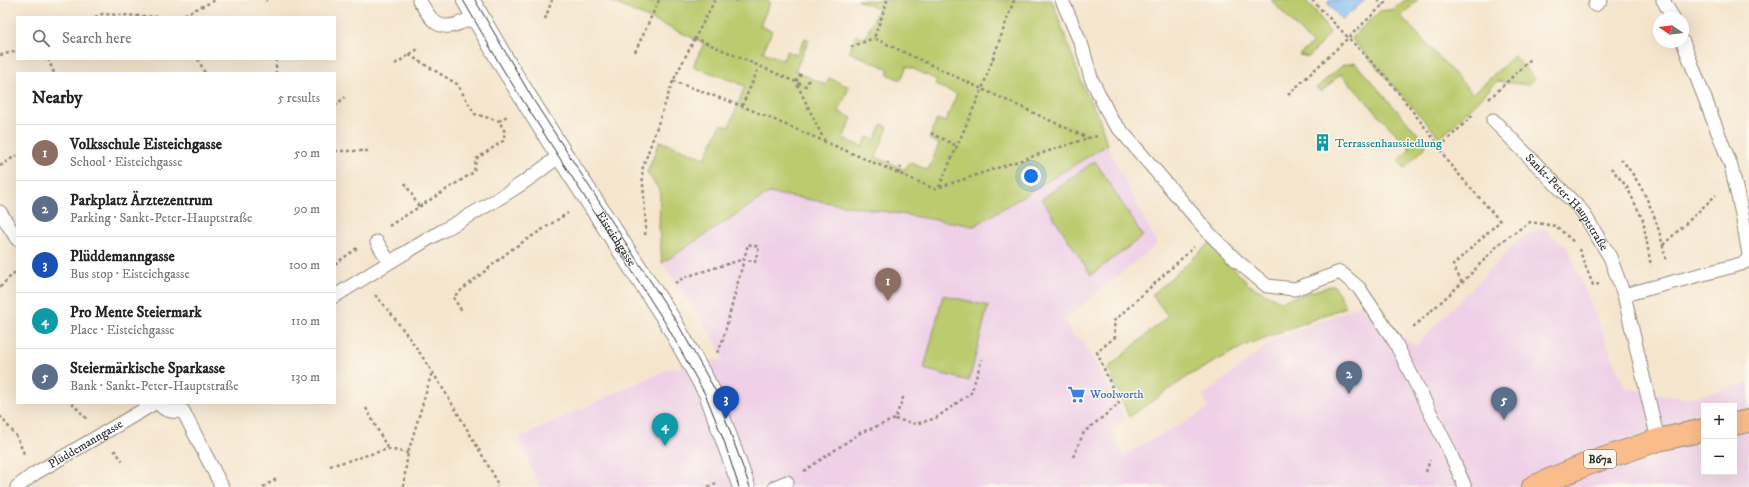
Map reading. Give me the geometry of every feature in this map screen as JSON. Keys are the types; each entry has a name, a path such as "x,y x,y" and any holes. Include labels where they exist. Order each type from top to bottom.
{"main road":[{"path":"1737,423 1749,421"},
{"name":"B67a","path":"1533,487 1585,464 1658,440 1701,431"}],"street":[{"name":"Eisteichgasse","path":"473,4 506,66 561,154 670,321 710,393 744,487"}],"lane":[{"path":"419,0 437,24 444,27 450,27 473,18 473,4"},
{"path":"1062,0 1082,46 1092,78 1111,119 1209,233 1237,261 1267,286 1295,289 1340,272 1359,288 1395,342 1447,446 1465,487"},
{"path":"1663,0 1670,12"},
{"path":"1624,296 1741,264 1747,261 1749,256 1733,178 1710,111 1685,48"},
{"name":"Sankt-Peter-Hauptstraße","path":"1493,120 1582,211 1610,257 1624,296 1658,440"},
{"path":"336,295 389,262 510,192 550,164 561,154"},
{"path":"0,212 16,237"},
{"path":"377,242 389,262"},
{"name":"Plüddemanngasse","path":"17,487 34,474 153,404"},
{"path":"160,404 166,410 173,412 187,407 222,487"}],"path":[{"path":"181,16 216,0"},
{"path":"545,19 552,0"},
{"path":"635,52 659,0"},
{"path":"643,241 646,226 642,170 674,81 715,0"},
{"path":"874,38 887,2 886,0"},
{"path":"939,187 982,89 1014,0"},
{"path":"1312,0 1387,78 1440,147 1447,161 1500,221 1453,265 1462,283"},
{"path":"1378,0 1383,5"},
{"path":"1288,95 1388,0"},
{"path":"97,16 102,14 141,16"},
{"path":"695,38 759,67 806,86 810,78"},
{"path":"674,81 742,106 935,190 939,187 1088,138 874,38 851,47"},
{"path":"395,64 418,49"},
{"path":"0,55 16,51"},
{"path":"388,228 474,172 476,159 503,141 505,132 499,121 475,114 457,84 409,55"},
{"path":"48,60 54,72"},
{"path":"198,60 204,72"},
{"path":"276,60 276,72"},
{"path":"742,106 759,67"},
{"path":"796,82 801,74"},
{"path":"796,82 826,142"},
{"path":"336,105 345,97"},
{"path":"499,121 509,114"},
{"path":"931,133 957,146"},
{"path":"336,151 370,152"},
{"path":"0,166 16,157"},
{"path":"1620,160 1632,172 1652,207 1667,265"},
{"path":"886,168 888,162"},
{"path":"898,174 900,168"},
{"path":"1395,342 1462,283 1502,241 1530,222 1556,226 1577,244 1593,285 1651,269 1643,220 1627,187 1611,168"},
{"path":"1663,246 1733,178"},
{"path":"405,184 419,207"},
{"path":"461,310 453,297 512,250 569,212"},
{"path":"1073,457 1084,432 1119,404 1097,352 1115,337 1114,321 1209,233"},
{"path":"336,263 363,244"},
{"path":"676,282 685,277 744,259 755,262 759,247 748,244 744,259 722,343 715,357"},
{"path":"0,287 16,271"},
{"path":"361,279 397,320 432,371 496,479 498,487"},
{"path":"781,485 860,433 895,419 916,424 936,418 971,393 982,359"},
{"path":"403,487 408,453 432,371"},
{"path":"895,419 904,394"},
{"path":"366,408 388,449"},
{"path":"0,416 17,437"},
{"path":"330,466 388,449 408,453"},
{"path":"1426,472 1432,455"},
{"path":"263,487 278,478"},
{"path":"708,487 713,486"}],"shaded area":[{"path":"1107,145 1157,244 1065,319 1072,335 1083,341 1125,420 1111,428 1124,455 1208,409 1203,396 1274,340 1361,305 1415,346 1524,235 1544,229 1568,248 1625,388 1687,399 1749,383 1749,487 539,487 519,438 668,369 724,359 714,338 662,263 769,193 974,226"}],"green space":[{"path":"608,0 643,0 652,4 654,0 765,0 770,2 760,26 772,31 763,52 783,60 787,51 797,55 805,38 809,40 795,71 826,85 829,78 849,87 839,112 852,118 843,138 863,147 867,137 875,140 882,124 888,127 876,157 905,170 909,162 928,170 939,144 929,139 937,119 945,122 957,94 935,85 937,80 907,66 901,80 887,74 889,69 849,52 856,35 865,38 878,9 858,0 1052,0 1084,89 1100,120 1107,145 974,226 769,193 662,263 659,230 660,191 647,172 660,141 705,158 721,124 729,127 745,86 693,66 704,43"},
{"path":"1271,0 1305,0 1315,10 1330,33 1309,57 1299,55 1312,44"},
{"path":"1405,0 1418,0 1401,16 1473,94 1514,56 1535,79 1528,85 1498,81 1452,127 1439,137 1351,38 1380,11 1394,9"},
{"path":"1355,63 1425,142 1425,148 1405,168 1398,161 1410,149 1341,74 1321,92 1316,88 1343,65"},
{"path":"1095,161 1143,236 1091,275 1042,199"},
{"path":"1210,243 1249,285 1280,301 1334,285 1346,307 1246,345 1190,375 1129,417 1108,368 1168,316 1152,295"},
{"path":"943,295 988,306 969,381 924,369"}],"water":[{"path":"1329,0 1365,0 1342,20 1327,2"}],"tram line":[{"path":"463,0 502,68 666,324 706,396 724,441 739,487"},
{"path":"475,0 534,101 675,319 715,390 750,487"}],"place":[{"name":"Terrassenhaussiedlung","path":"1322,143"},
{"name":"Volksschule Eisteichgasse","path":"888,301"},
{"name":"Woolworth","path":"1077,394"},
{"name":"Parkplatz Ärztezentrum","path":"1349,394"},
{"name":"Plüddemanngasse","path":"726,419"},
{"name":"Steiermärkische Sparkasse","path":"1504,420"},
{"name":"Pro Mente Steiermark","path":"665,446"}]}
